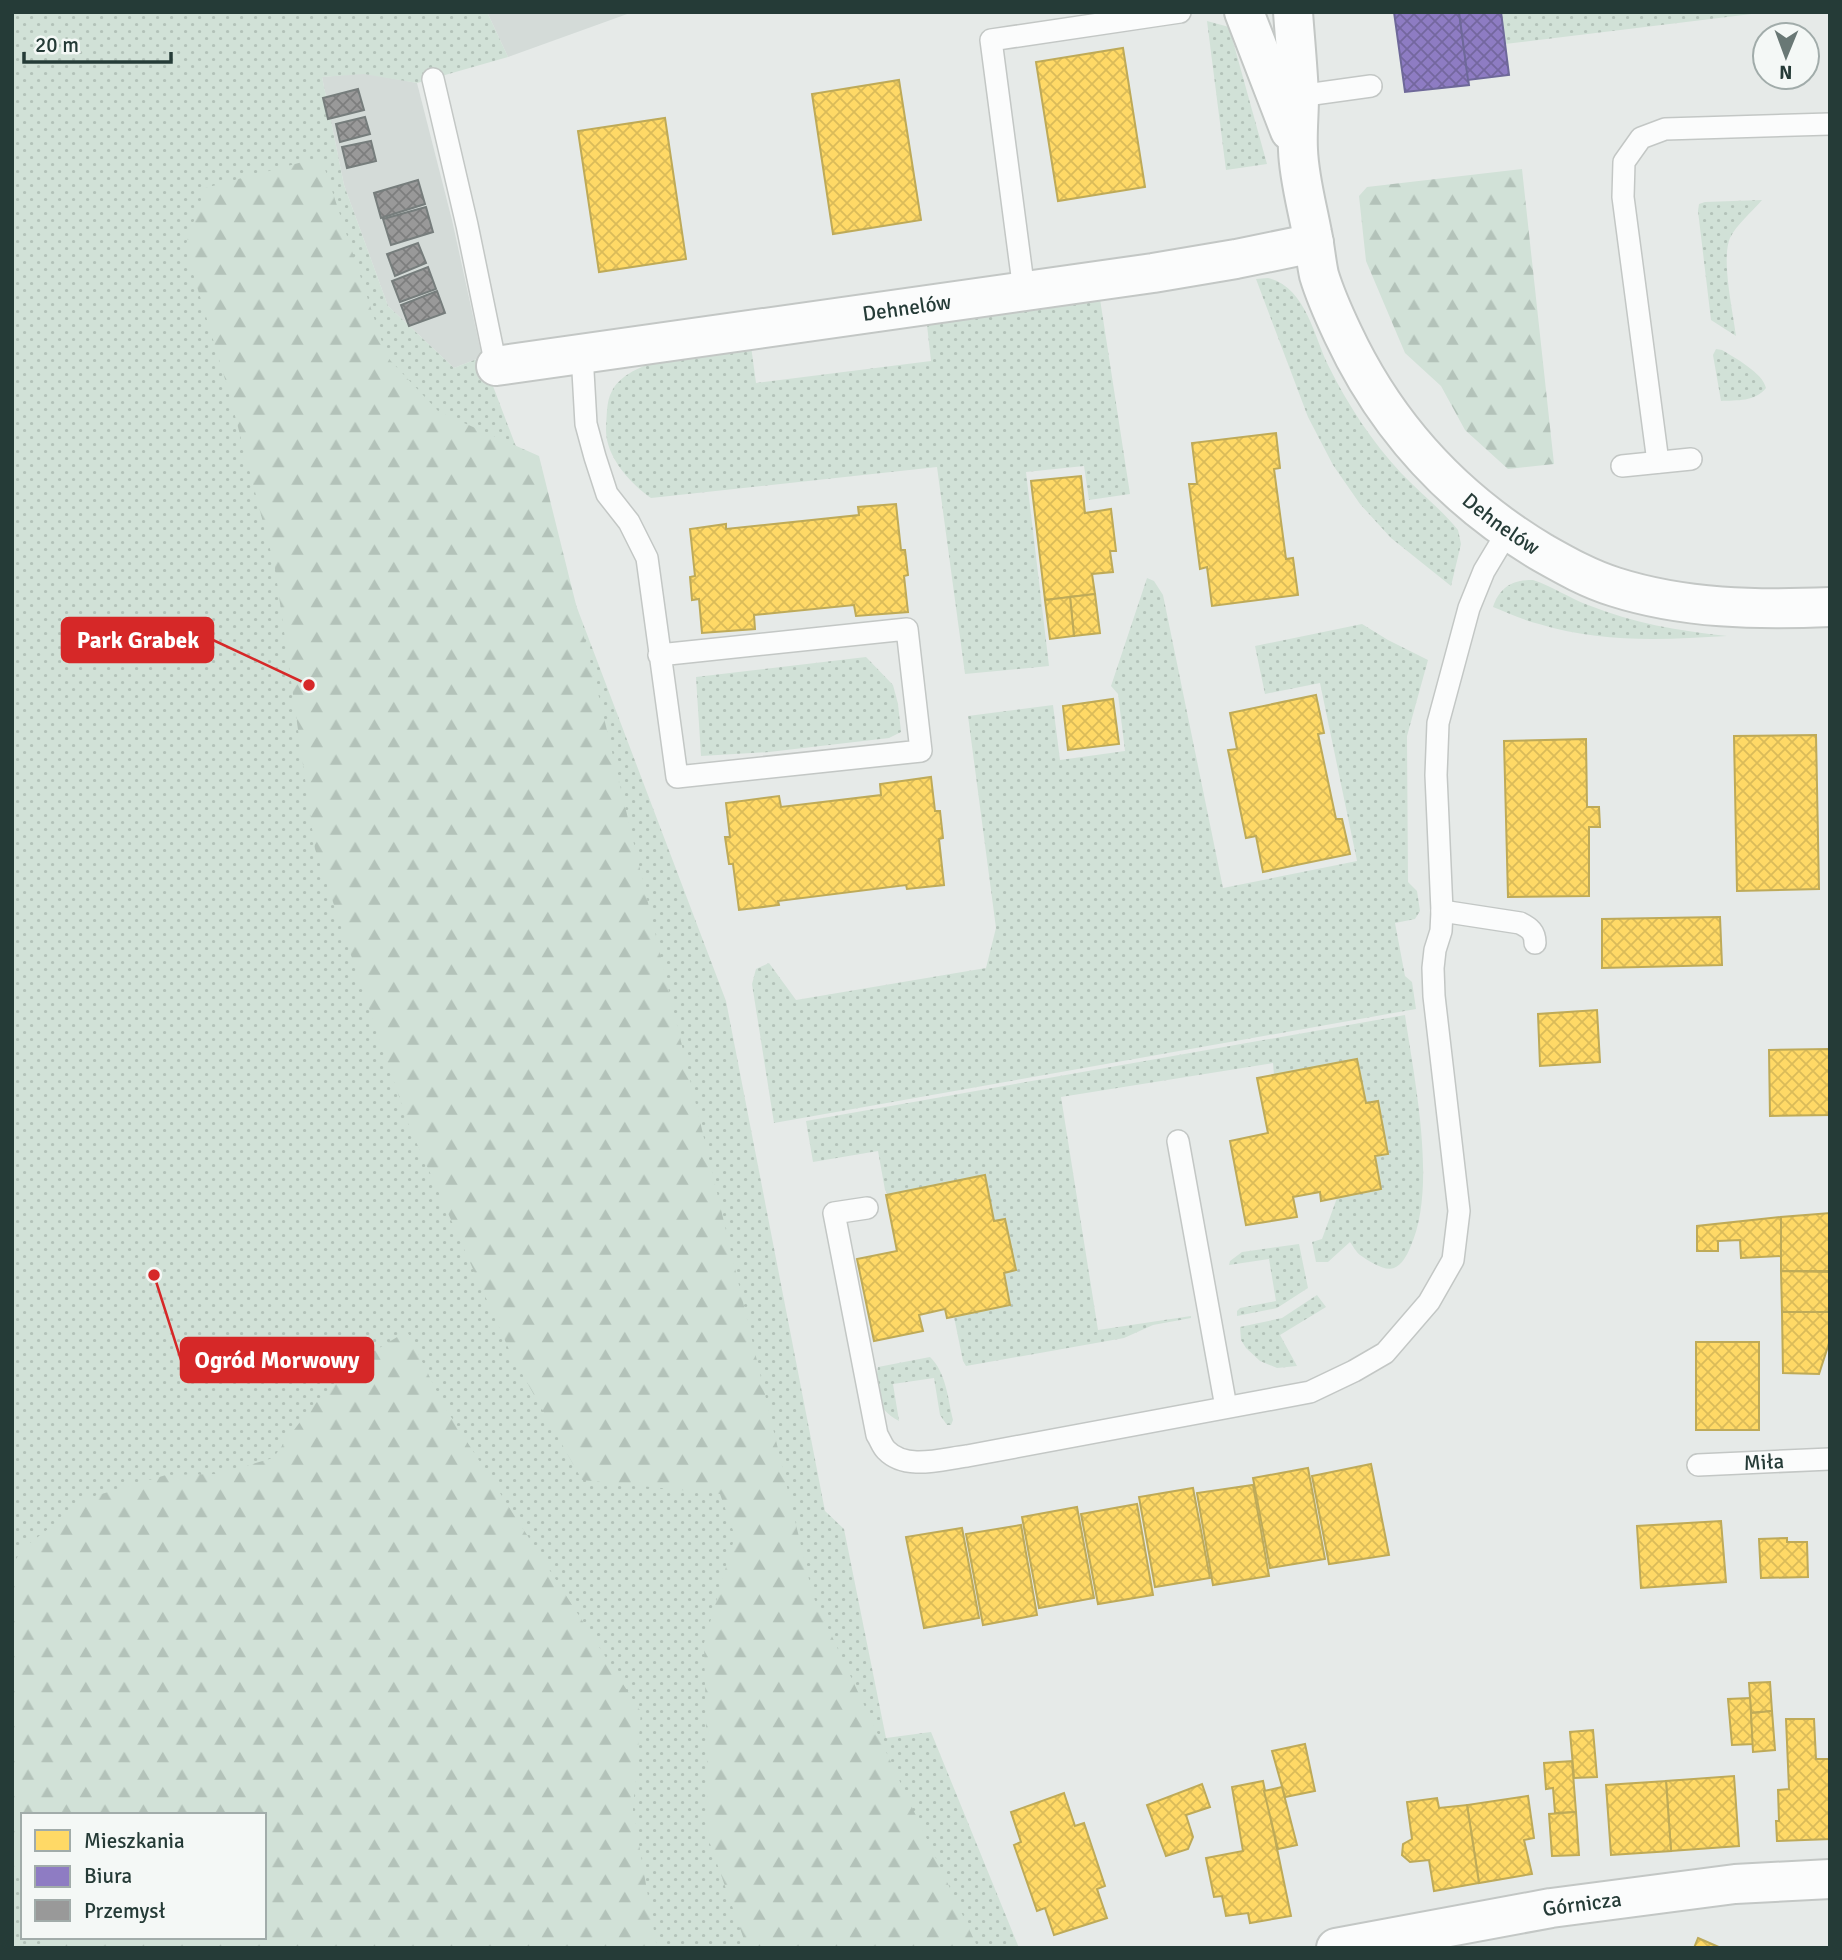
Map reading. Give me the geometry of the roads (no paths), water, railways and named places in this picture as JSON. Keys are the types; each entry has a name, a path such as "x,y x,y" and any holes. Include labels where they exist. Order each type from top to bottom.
{"street":[{"name":"Dehnelów","path":"1244,12 1298,150"},
{"name":"Dehnelów","path":"1293,12 1299,96 1298,150 1319,273 1348,346 1380,402 1399,428 1438,471 1481,510 1508,531 1587,577 1646,595 1722,607 1830,607"},
{"name":"Dehnelów","path":"496,366 1236,260 1314,243"},
{"name":"Górnicza","path":"1336,1948 1551,1908 1735,1884 1830,1879"}],"lane":[{"path":"1024,291 991,40 1180,12"},
{"path":"433,79 496,366"},
{"path":"1299,96 1371,86"},
{"path":"1658,462 1623,197 1624,163 1642,138 1665,129 1830,124"},
{"path":"582,354 586,424 595,457 607,494 629,522 647,558 659,655 677,777 921,751 907,629 659,655"},
{"path":"1622,466 1691,459"},
{"path":"867,1208 834,1213 877,1435 884,1449 897,1458 916,1462 968,1456 1310,1392 1385,1353 1429,1302 1453,1260 1460,1211 1433,968 1441,931 1442,911 1436,747 1441,708 1469,608 1484,571 1508,531"},
{"path":"1442,911 1520,923 1529,927 1535,935 1535,943"},
{"path":"1178,1141 1226,1407"},
{"name":"Miła","path":"1698,1465 1830,1459"}],"place":[{"name":"Park Grabek","path":"309,685"},
{"name":"Ogród Morwowy","path":"154,1275"}]}
